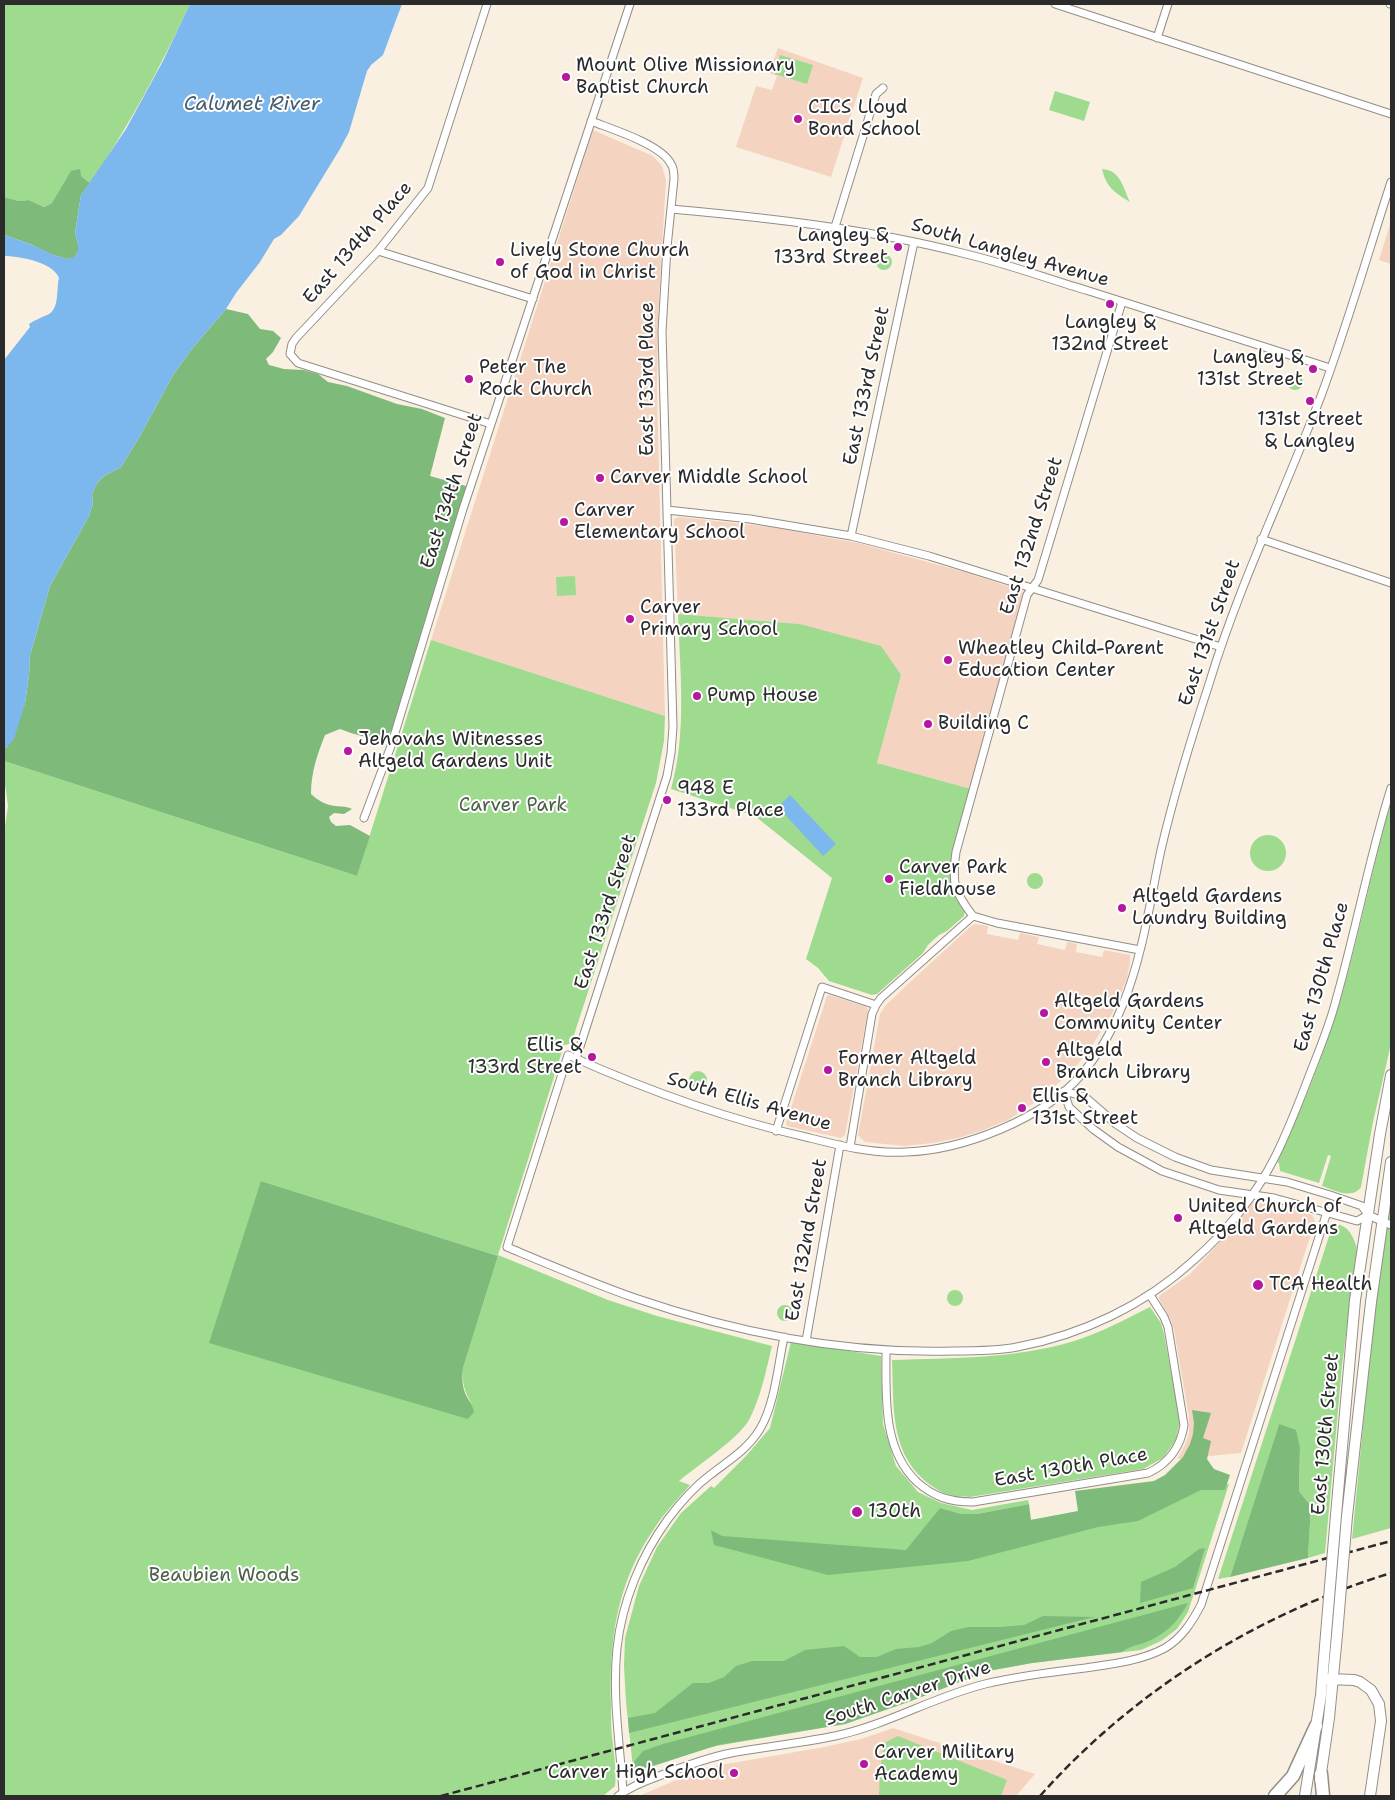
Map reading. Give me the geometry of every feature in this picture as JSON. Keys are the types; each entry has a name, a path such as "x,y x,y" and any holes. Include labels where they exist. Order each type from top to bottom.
{"highway":[{"path":"1275,1796 1293,1776 1316,1726"},
{"path":"1321,1774 1322,1796"}],"main road":[{"name":"East 130th Street","path":"1305,1796 1322,1679 1355,1300 1380,1134 1391,1075"},
{"name":"East 130th Street","path":"1318,1796 1329,1718 1347,1516 1371,1302 1387,1224 1391,1162"},
{"path":"1322,1679 1354,1680 1360,1682 1370,1690 1380,1704 1381,1721 1370,1796"}],"street":[{"name":"East 134th Place","path":"487,4 428,188 378,251 296,338 292,344 290,354 298,362 491,424"},
{"name":"East 134th Street","path":"364,818 391,746 452,542 630,4"},
{"path":"1055,4 1391,114"},
{"path":"1158,38 1168,4"},
{"path":"834,227 876,94 882,88"},
{"name":"East 133rd Place","path":"591,121 652,146 667,158 671,164 674,179 662,332 673,727 667,776"},
{"name":"East 131st Street","path":"1064,1091 1081,1074 1097,1053 1112,1028 1130,985 1140,950 1162,846 1191,739 1221,648 1261,539 1321,395 1391,182"},
{"name":"South Langley Avenue","path":"671,209 767,218 834,227 914,242 977,257 1330,368"},
{"name":"East 133rd Street","path":"851,536 914,242"},
{"path":"378,251 533,299"},
{"name":"East 132nd Street","path":"850,1147 872,1014 876,1005 881,998 973,916 961,900 953,876 956,852 1027,595 1038,580 1122,302"},
{"path":"667,510 750,519 851,536 929,556 1032,587 1221,648"},
{"path":"1261,539 1391,583"},
{"name":"East 133rd Street","path":"576,1059 667,776"},
{"name":"East 130th Place","path":"507,1247 601,1286 654,1304 742,1328 784,1337 886,1351 957,1351 1015,1348 1075,1331 1114,1314 1169,1281 1210,1245 1251,1195 1274,1158 1298,1105 1328,1026 1369,864 1391,788"},
{"path":"973,916 997,923 1140,950"},
{"path":"776,1131 822,987 876,1005"},
{"name":"South Ellis Avenue","path":"507,1247 568,1055 642,1087 776,1131 880,1152 906,1152 962,1144 986,1136 1011,1124 1064,1091"},
{"path":"1064,1091 1084,1097 1123,1129 1175,1157 1211,1170 1287,1182 1354,1203 1362,1206 1368,1216 1387,1224"},
{"path":"1064,1091 1069,1107 1080,1118 1112,1142 1162,1171 1218,1190 1274,1198 1357,1221 1368,1216"},
{"name":"East 132nd Street","path":"806,1341 840,1145"},
{"name":"South Carver Drive","path":"621,1794 665,1773 697,1762 728,1754 852,1732 983,1685 1028,1676 1128,1661 1147,1656 1165,1648 1176,1640 1186,1630 1201,1605 1327,1212"},
{"name":"East 130th Place","path":"886,1351 889,1427 892,1442 904,1468 924,1488 936,1496 947,1500 973,1502 1148,1472 1160,1467 1177,1447 1184,1425 1168,1326 1150,1294"},
{"name":"East 132nd Street","path":"621,1794 616,1688 617,1656 623,1616 632,1586 641,1563 655,1538 681,1503 709,1476 752,1441 760,1428 770,1402 784,1337"}],"shaded area":[{"name":"CICS Lloyd Bond School","path":"778,48 863,78 831,177 736,147 756,86 772,90 777,76 769,73"},
{"name":"Carver Elementary School","path":"593,130 653,156 662,166 666,180 658,317 657,391 665,716 431,640"},
{"path":"1391,221 1391,264 1379,260"},
{"name":"Wheatley Child-Parent Education Center","path":"679,517 771,527 858,543 968,573 1023,591 1024,597 971,789 877,763 901,675 800,624 678,614 674,519"},
{"path":"975,924 988,926 987,934 1018,940 1020,933 1039,937 1037,944 1065,950 1067,942 1077,944 1076,952 1102,957 1104,950 1130,955 1127,978 1111,1016 1090,1049 1074,1069 1043,1097 1008,1120 981,1131 933,1143 904,1146 865,1142 858,1135 880,1014 886,1005 908,984"},
{"path":"827,996 867,1007 868,1010 845,1135 841,1138 787,1126 786,1123"},
{"path":"1253,1201 1284,1206 1312,1215 1315,1221 1241,1453 1177,1459 1189,1433 1189,1417 1174,1330 1159,1296 1190,1274 1227,1234"},
{"name":"Carver Military Academy","path":"893,1728 1035,1774 1016,1796 639,1796 704,1768 824,1747 861,1739"}],"green space":[{"path":"4,4 190,4 144,95 90,183 81,176 52,203 44,207 29,200 19,201 4,197"},
{"path":"780,55 813,65 807,84 775,74"},
{"path":"1055,91 1090,102 1084,121 1049,110"},
{"path":"80,169 81,176 90,183 81,195 75,233 78,251 74,258 68,259 53,255 4,235 4,197 19,201 29,200 44,207 52,203 71,171"},
{"path":"1102,169 1108,170 1117,176 1130,202 1112,189"},
{"path":"884,254 890,256 892,262 890,268 884,270 878,268 876,262 878,256"},
{"path":"226,309 248,314 260,329 273,331 281,338 273,352 266,359 269,365 318,374 328,382 347,386 397,404 422,409 445,418 430,476 466,486 392,730 384,739 362,736 340,729 325,735 315,764 311,794 325,804 352,809 344,814 334,813 329,817 331,822 336,826 350,825 370,836 357,876 4,761 4,748 7,747 25,703 30,655 50,586 89,516 93,503 92,494 97,483 104,476 121,467 173,375 191,350"},
{"path":"1295,374 1303,382 1295,390 1287,382"},
{"path":"575,576 576,595 557,596 556,577"},
{"path":"678,614 800,624 881,646 901,675 877,763 971,789 951,866 952,879 965,909 964,916 947,931 939,935 928,945 923,953 877,994 872,995 829,981 818,968 806,959 832,878 755,816 671,789 676,768 681,724"},
{"name":"Beaubien Woods","path":"431,640 665,716 664,741 656,783 572,1041 564,1045 498,1255 608,1300 657,1316 772,1346 760,1393 749,1420 727,1444 679,1481 690,1485 654,1529 641,1550 623,1592 614,1636 611,1682 611,1721 616,1770 615,1786 603,1796 4,1796 4,833 8,806 4,761 357,876","holes":["261,1181 498,1256 463,1368 464,1387 472,1404"]},
{"path":"1391,802 1391,1044 1373,1122 1361,1187 1353,1193 1343,1193 1322,1186 1331,1156 1328,1155 1319,1183 1280,1171 1279,1163 1277,1162 1313,1078 1336,1013"},
{"path":"1268,835 1275,836 1281,840 1285,846 1285,860 1281,866 1275,870 1268,871 1261,870 1255,866 1251,860 1250,853 1251,846 1255,840 1261,836"},
{"path":"1032,873 1038,873 1043,878 1041,887 1032,889 1027,884 1027,878"},
{"path":"698,1071 704,1074 707,1080 704,1086 698,1089 692,1086 689,1080 692,1074"},
{"path":"261,1181 498,1256 463,1368 464,1390 474,1412 468,1419 209,1343"},
{"path":"1391,1189 1391,1528 1352,1539 1379,1264"},
{"path":"1336,1224 1347,1229 1357,1248 1342,1366 1325,1553 1308,1558 1311,1506 1299,1491 1300,1448 1279,1424 1230,1577 1218,1579 1331,1230"},
{"path":"955,1290 961,1292 963,1298 961,1304 955,1306 949,1304 947,1298 949,1292"},
{"path":"785,1305 791,1307 793,1313 791,1319 785,1321 779,1319 777,1313 779,1307"},
{"path":"1150,1307 1161,1323 1164,1334 1180,1421 1176,1440 1163,1458 1143,1469 970,1497 953,1496 940,1491 924,1480 913,1468 899,1440 896,1425 892,1360 961,1358 1051,1347 1074,1341 1113,1326"},
{"path":"791,1342 881,1356 883,1424 896,1466 918,1492 941,1503 972,1510 1028,1500 1029,1504 977,1514 962,1514 940,1508 925,1528 1030,1520 1229,1484 1188,1612 1177,1629 1161,1641 1141,1650 1032,1663 988,1671 845,1724 716,1746 633,1768 624,1666 625,1638 639,1586 657,1547 681,1513 711,1486 714,1488 746,1456 770,1428"},
{"path":"1192,1410 1211,1413 1203,1438 1211,1441 1207,1459 1214,1469 1230,1475 1225,1490 1201,1490 1138,1521 1098,1527 968,1561 828,1575 714,1545 711,1530 722,1536 906,1550 940,1508 962,1514 977,1514 1029,1504 1031,1520 1078,1511 1075,1491 1154,1481 1165,1475 1183,1457 1190,1444 1194,1423"},
{"path":"1279,1424 1296,1430 1300,1448 1299,1491 1311,1506 1308,1558 1230,1577"},
{"path":"1205,1548 1193,1588 1140,1603 1141,1582 1175,1567 1199,1549"},
{"path":"1188,1603 1180,1616 1164,1632 1151,1640 1130,1647 1122,1652 1032,1663 988,1671 845,1724 718,1745 641,1770 633,1768 633,1763 643,1751 663,1744"},
{"path":"1043,1616 1094,1617 629,1733 628,1718 655,1713 693,1683 709,1683 724,1677 736,1666 752,1661 784,1661 805,1650 844,1646 860,1657 877,1657 896,1649 919,1647 932,1643 951,1631 968,1627 1024,1625"},
{"path":"898,1736 1007,1780 1001,1796 879,1796 880,1769 884,1743"}],"water":[{"name":"Calumet River","path":"190,4 402,4 383,55 367,71 349,132 299,216 281,235 274,239 226,309 191,350 173,375 121,467 104,476 97,483 92,494 93,503 89,516 50,586 30,655 25,703 14,739 4,748 4,360 30,327 29,324 47,315 54,309 59,278 56,272 43,264 18,257 4,256 4,235 54,255 68,259 74,257 78,251 75,233 81,195 126,129 163,61"},
{"path":"790,795 836,844 823,856 778,807"}],"railway":[{"path":"441,1796 1391,1541"},
{"path":"1040,1796 1076,1758 1115,1723 1157,1690 1200,1660 1293,1610 1341,1590 1391,1573"}],"place":[{"name":"Mount Olive Missionary Baptist Church","path":"566,77"},
{"name":"CICS Lloyd Bond School","path":"798,119"},
{"name":"Langley & 133rd Street","path":"898,247"},
{"name":"Lively Stone Church of God in Christ","path":"500,262"},
{"name":"Langley & 132nd Street","path":"1110,304"},
{"name":"Langley & 131st Street","path":"1313,369"},
{"name":"Peter The Rock Church","path":"469,379"},
{"name":"131st Street & Langley","path":"1310,401"},
{"name":"Carver Middle School","path":"600,478"},
{"name":"Carver Elementary School","path":"564,522"},
{"name":"Carver Primary School","path":"630,619"},
{"name":"Wheatley Child-Parent Education Center","path":"948,660"},
{"name":"Pump House","path":"697,696"},
{"name":"Building C","path":"928,724"},
{"name":"Jehovahs Witnesses Altgeld Gardens Unit","path":"348,751"},
{"name":"948 E 133rd Place","path":"667,800"},
{"name":"Carver Park Fieldhouse","path":"889,879"},
{"name":"Altgeld Gardens Laundry Building","path":"1122,908"},
{"name":"Altgeld Gardens Community Center","path":"1044,1013"},
{"name":"Ellis & 133rd Street","path":"592,1057"},
{"name":"Altgeld Branch Library","path":"1046,1062"},
{"name":"Former Altgeld Branch Library","path":"828,1070"},
{"name":"Ellis & 131st Street","path":"1022,1108"},
{"name":"United Church of Altgeld Gardens","path":"1178,1218"},
{"name":"TCA Health","path":"1258,1285"},
{"name":"130th","path":"857,1512"},
{"name":"Carver Military Academy","path":"864,1764"},
{"name":"Carver High School","path":"734,1773"}],"park label":[{"name":"Carver Park","path":"513,806"}]}
